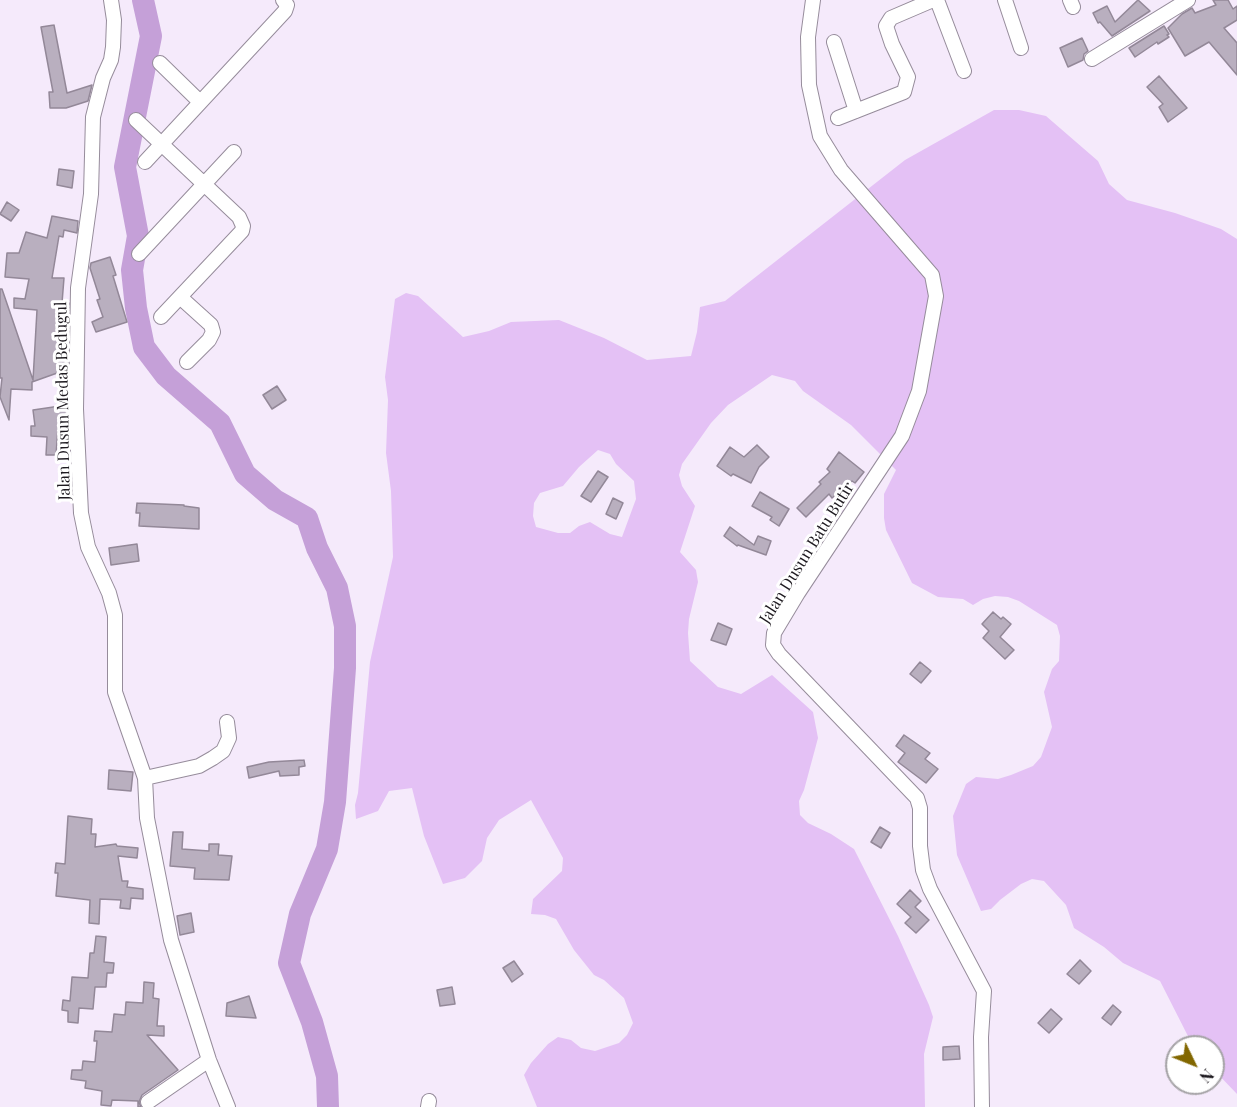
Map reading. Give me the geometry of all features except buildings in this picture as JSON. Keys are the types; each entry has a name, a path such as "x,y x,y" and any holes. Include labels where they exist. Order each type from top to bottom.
{"street":[{"name":"Jalan Dusun Medas Bedugul","path":"111,0 114,20 113,47 93,117 91,194 78,288 77,447 81,513 88,547 109,593 115,615 115,692 145,778 147,818 169,931 209,1060 228,1107"},
{"path":"145,162 285,11 287,5 283,0"},
{"name":"Jalan Dusun Batu Butir","path":"813,0 809,19 808,75 820,136 841,170 932,275 936,296 919,391 902,436 798,593 774,633 773,645 916,798 920,808 920,846 923,870 930,889 984,992 981,1037 982,1107"},
{"path":"838,118 904,92 907,88 908,77 886,26 891,18 935,0 964,71"},
{"path":"1005,0 1021,48"},
{"path":"1092,59 1188,0"},
{"path":"834,42 856,111"},
{"path":"160,63 200,102"},
{"path":"136,120 239,217 243,229 161,317"},
{"path":"139,254 234,152"},
{"path":"180,297 211,325 213,332 209,340 187,362"},
{"path":"145,778 199,766 213,758 223,751 229,738 227,722"},
{"path":"148,1102 209,1060"}],"shaded area":[{"path":"994,110 1019,110 1046,116 1098,161 1109,184 1127,200 1221,229 1237,239 1237,1094 1225,1082 1225,1035 1187,1035 1160,981 1123,963 1104,947 1074,928 1066,905 1044,881 1032,879 1021,884 991,909 981,911 957,855 953,816 966,784 976,777 998,779 1011,775 1033,766 1041,757 1052,727 1044,692 1052,669 1059,661 1060,636 1057,625 1019,601 1008,597 995,596 973,605 963,599 938,597 912,583 886,530 884,518 884,494 896,470 851,425 803,391 795,381 772,375 728,405 711,423 682,464 679,475 682,486 695,506 680,552 696,570 698,582 689,619 690,661 718,687 741,694 772,675 813,712 818,738 799,801 800,815 808,823 854,849 898,936 929,1005 933,1017 924,1054 925,1107 537,1107 524,1075 531,1063 548,1044 558,1037 571,1040 581,1048 595,1051 619,1043 627,1035 633,1023 624,998 604,980 594,975 574,950 556,919 531,914 533,899 562,871 563,858 531,800 499,820 487,838 482,861 465,878 443,884 424,836 412,788 389,791 378,811 356,819 355,805 370,662 393,557 391,491 386,453 388,400 385,377 395,299 406,293 418,296 463,337 489,331 511,322 559,320 604,338 647,360 691,356 700,307 725,301 905,160","holes":["598,450 610,454 616,464 634,481 636,499 622,537 610,534 590,522 570,533 558,533 536,527 533,516 534,503 540,493 563,486"]}],"waterway":[{"path":"143,0 151,36 125,167 138,236 132,270 136,308 144,347 166,376 220,423 245,474 275,500 307,518 317,548 337,588 345,626 345,668 335,802 327,849 300,914 289,963 312,1022 327,1076 328,1107"}]}
